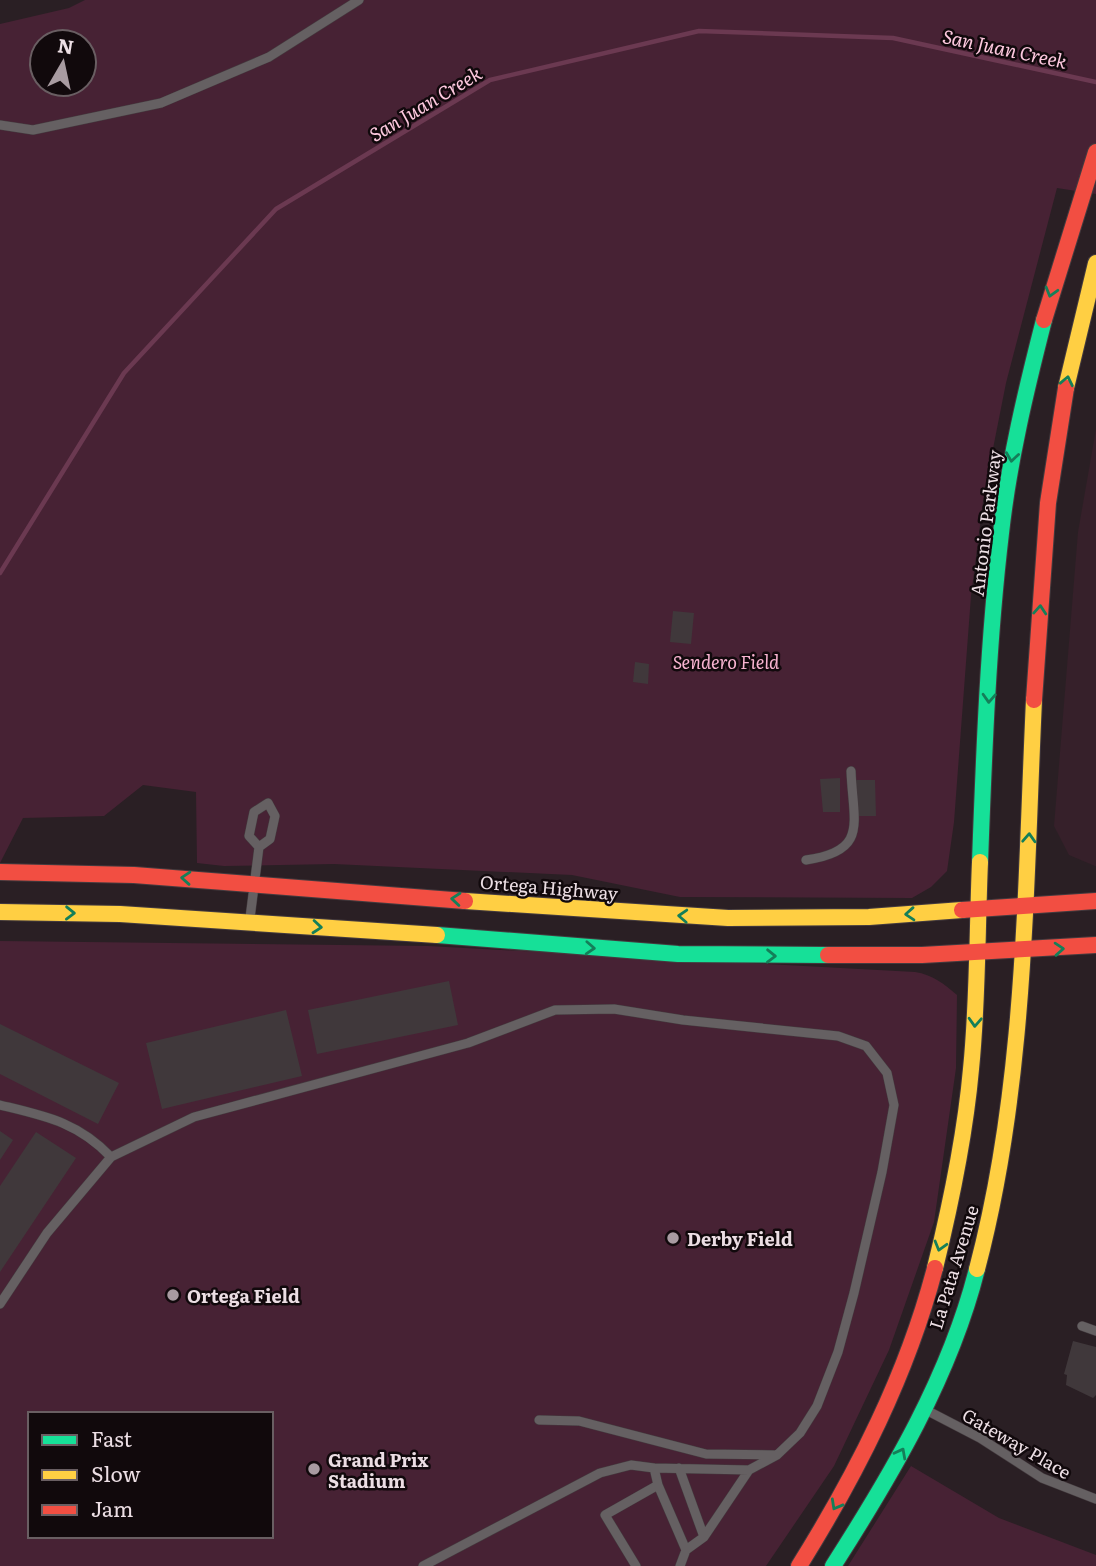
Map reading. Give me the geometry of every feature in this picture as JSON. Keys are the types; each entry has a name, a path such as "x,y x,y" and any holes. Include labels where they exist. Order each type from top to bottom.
{"main road":[{"name":"Antonio Parkway","path":"978,953 994,608 1003,521 1024,390 1069,231 1096,152"},
{"path":"1069,231 1069,258 1090,302"},
{"path":"1023,951 1046,521 1064,396 1090,302 1096,264"},
{"name":"Ortega Highway","path":"0,872 134,874 559,908 728,918 869,917 1096,901"},
{"path":"1,912 120,914 249,921 678,954 784,956 978,953 1096,945"},
{"name":"La Pata Avenue","path":"833,1566 868,1513 925,1409 968,1296 986,1238 1009,1105 1023,951"},
{"name":"La Pata Avenue","path":"799,1566 821,1532 870,1439 914,1331 944,1230 969,1095 978,953"},
{"path":"914,1331 921,1354 913,1387 913,1401 925,1409"}],"lane":[{"path":"0,125 33,130 161,103 269,57 359,0"},
{"path":"806,860 838,853 849,845 853,832 851,771"},
{"path":"249,921 259,847"},
{"path":"0,1304 47,1233 111,1157 194,1117 468,1043 555,1010 614,1009 683,1020 838,1036 866,1046 887,1073 894,1105 882,1172 838,1352 817,1406 800,1433 777,1455 749,1470 704,1537 686,1550 680,1566"},
{"path":"0,1105 60,1119 95,1140 111,1157"},
{"path":"1082,1326 1096,1331"},
{"name":"Gateway Place","path":"925,1409 980,1438 1062,1488 1096,1499"},
{"path":"539,1420 579,1421 706,1454 777,1455"},
{"path":"422,1566 600,1473 631,1465 749,1470"},
{"path":"654,1468 658,1485 686,1550"},
{"path":"679,1468 704,1537"},
{"path":"636,1566 606,1516 658,1485"}],"shaded area":[{"path":"1096,429 1095,866 1069,855 1054,826 1078,532"}],"green space":[{"name":"Sendero Field","path":"85,0 1096,0 1096,194 1057,188 1006,383 984,494 971,596 954,822 947,871 931,887 912,898 680,897 572,875 334,864 224,866 197,863 196,792 143,785 104,816 23,818 0,863 0,24 69,8"},
{"path":"0,941 428,946 915,972 938,980 957,995 956,1068 934,1222 889,1350 834,1466 766,1566 0,1566"},
{"path":"911,1466 999,1518 1096,1555 1096,1566 848,1566"}],"building":[{"path":"673,611 694,613 691,644 670,642"},
{"path":"635,662 649,664 648,684 633,682"},
{"path":"840,778 840,812 823,812 820,779"},
{"path":"855,780 875,780 876,816 856,816"},
{"path":"449,981 458,1025 317,1054 308,1010"},
{"path":"286,1010 302,1076 162,1109 146,1043"},
{"path":"0,1024 119,1083 98,1124 0,1074"},
{"path":"0,1131 13,1140 0,1160"},
{"path":"36,1132 76,1158 0,1272 0,1186"},
{"path":"1073,1341 1096,1347 1096,1395 1093,1398 1066,1385 1067,1375 1064,1374"}],"waterway":[{"name":"San Juan Creek","path":"0,573 124,373 276,209 490,80 699,31 893,38 1096,82"}],"traffic: fast":[{"path":"980,862 990,656 1001,533 1019,426 1044,320"},
{"path":"437,935 678,954 828,955"},
{"path":"833,1566 877,1496 935,1386 951,1348 977,1269"}],"traffic: slow":[{"path":"1066,388 1096,263"},
{"path":"977,1269 993,1199 1014,1058 1025,915 1034,700"},
{"path":"935,1268 957,1170 968,1094 975,1018 980,862"},
{"path":"465,901 728,918 869,917 962,910"},
{"path":"0,912 120,914 437,935"}],"traffic: jam":[{"path":"1044,320 1096,152"},
{"path":"1034,700 1048,503 1066,388"},
{"path":"0,872 134,875 465,901"},
{"path":"962,910 1096,901"},
{"path":"828,955 922,955 1096,945"},
{"path":"799,1566 841,1495 895,1385 935,1268"}],"place":[{"name":"Derby Field","path":"673,1238"},
{"name":"Ortega Field","path":"173,1295"},
{"name":"Grand Prix Stadium","path":"314,1469"}]}
